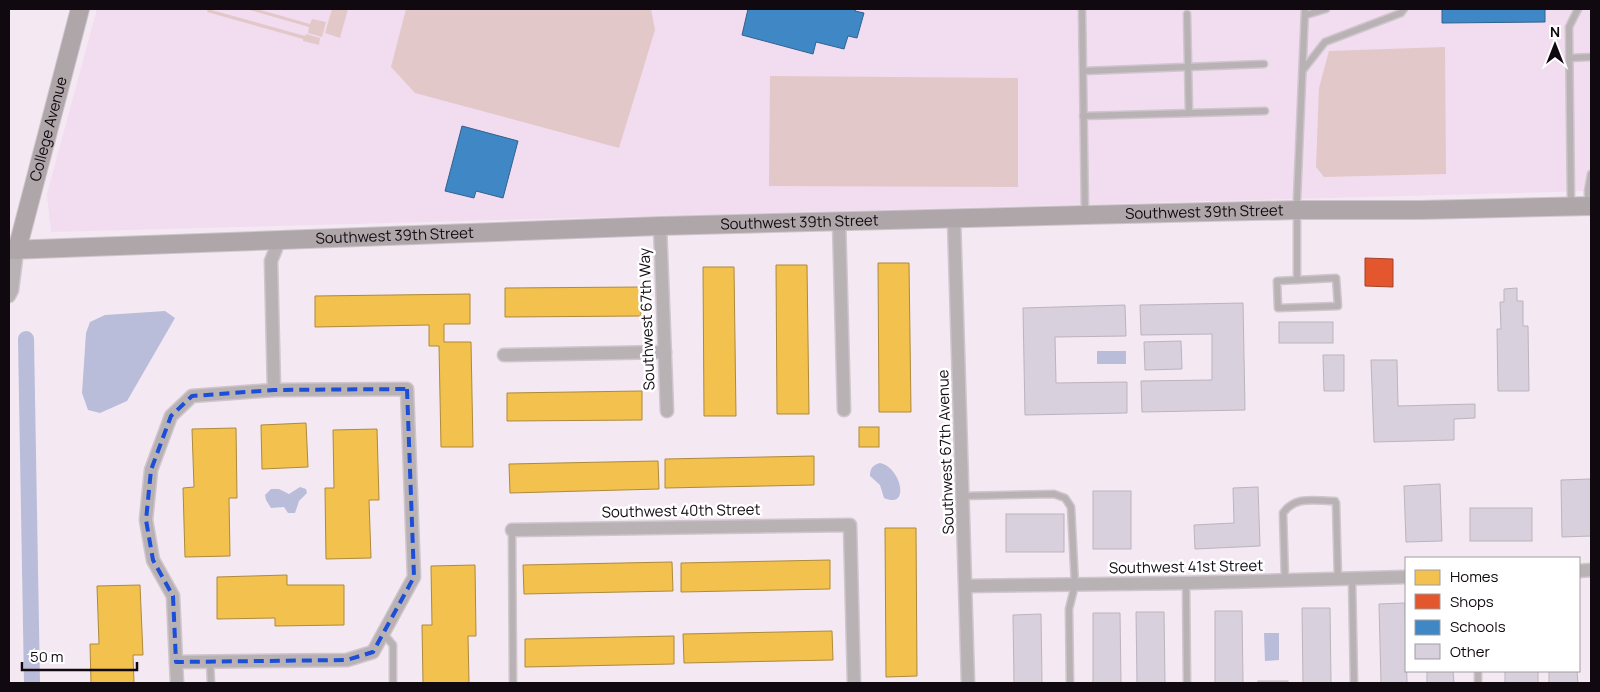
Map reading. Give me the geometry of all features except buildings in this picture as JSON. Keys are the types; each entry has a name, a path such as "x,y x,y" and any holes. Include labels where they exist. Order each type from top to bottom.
{"street":[{"name":"College Avenue","path":"13,250 80,9"},
{"name":"Southwest 39th Street","path":"13,250 660,226 1085,214 1298,210 1430,210 1583,206"},
{"name":"Southwest 67th Avenue","path":"954,219 964,496 968,683"},
{"path":"839,221 844,410"},
{"name":"Southwest 67th Way","path":"660,226 667,411"},
{"path":"274,390 271,261 278,240"},
{"path":"9,296 12,290 13,250"},
{"path":"504,355 665,352"},
{"path":"176,662 347,660 373,652 414,577 407,389 274,390 192,396 171,416 151,470 146,520 153,560 173,596 176,662 177,683"},
{"name":"Southwest 40th Street","path":"512,530 850,525 854,683"},
{"name":"Southwest 41st Street","path":"966,586 1338,580 1405,577"}],"lane":[{"path":"1082,9 1085,214"},
{"path":"1297,280 1305,12 1326,9"},
{"path":"1302,70 1325,42 1401,13 1404,9"},
{"path":"1578,9 1569,27 1583,206"},
{"path":"1187,14 1189,113"},
{"path":"1570,58 1591,57"},
{"path":"1084,71 1264,64"},
{"path":"1083,116 1266,111"},
{"path":"1583,206 1591,174"},
{"path":"1336,278 1338,306 1278,308 1277,280 1297,280 1336,278"},
{"path":"964,496 1054,494 1065,498 1071,507 1075,585 1069,608 1070,683"},
{"path":"1285,581 1283,513 1288,506 1297,501 1334,501 1336,503 1338,580"},
{"path":"512,530 513,683"},
{"path":"1352,579 1354,683"},
{"path":"1186,583 1187,683"},
{"path":"383,634 393,645 393,683"},
{"path":"210,661 211,683"}],"highlighted area":[{"path":"407,389 414,577 373,652 347,660 176,662 173,596 153,560 146,520 151,470 171,416 192,396 274,390"}],"shaded area":[{"path":"97,9 1591,9 1591,191 51,232 47,194"},
{"path":"208,9 305,36 306,34 320,38 319,45 207,12"},
{"path":"246,9 257,9 310,24 312,19 326,22 322,37 308,33 309,27"},
{"path":"332,9 348,9 340,38 325,33"},
{"path":"406,9 651,9 655,30 619,148 415,93 391,67"},
{"path":"1445,47 1446,174 1324,177 1316,167 1319,88 1329,51"},
{"path":"770,76 1018,78 1018,187 769,186"}],"water":[{"path":"165,311 175,318 127,401 100,413 88,410 82,393 86,333 90,322 105,315"},
{"path":"1097,351 1126,351 1126,364 1097,364"},
{"path":"880,463 887,466 898,479 900,493 898,498 892,500 884,498 880,485 870,476 872,467"},
{"path":"300,487 306,489 307,493 299,501 295,513 288,513 284,507 271,508 266,500 265,495 271,489 279,489 289,494"},
{"path":"1264,633 1279,633 1279,660 1265,661"}],"waterway":[{"path":"26,339 32,683"}]}
